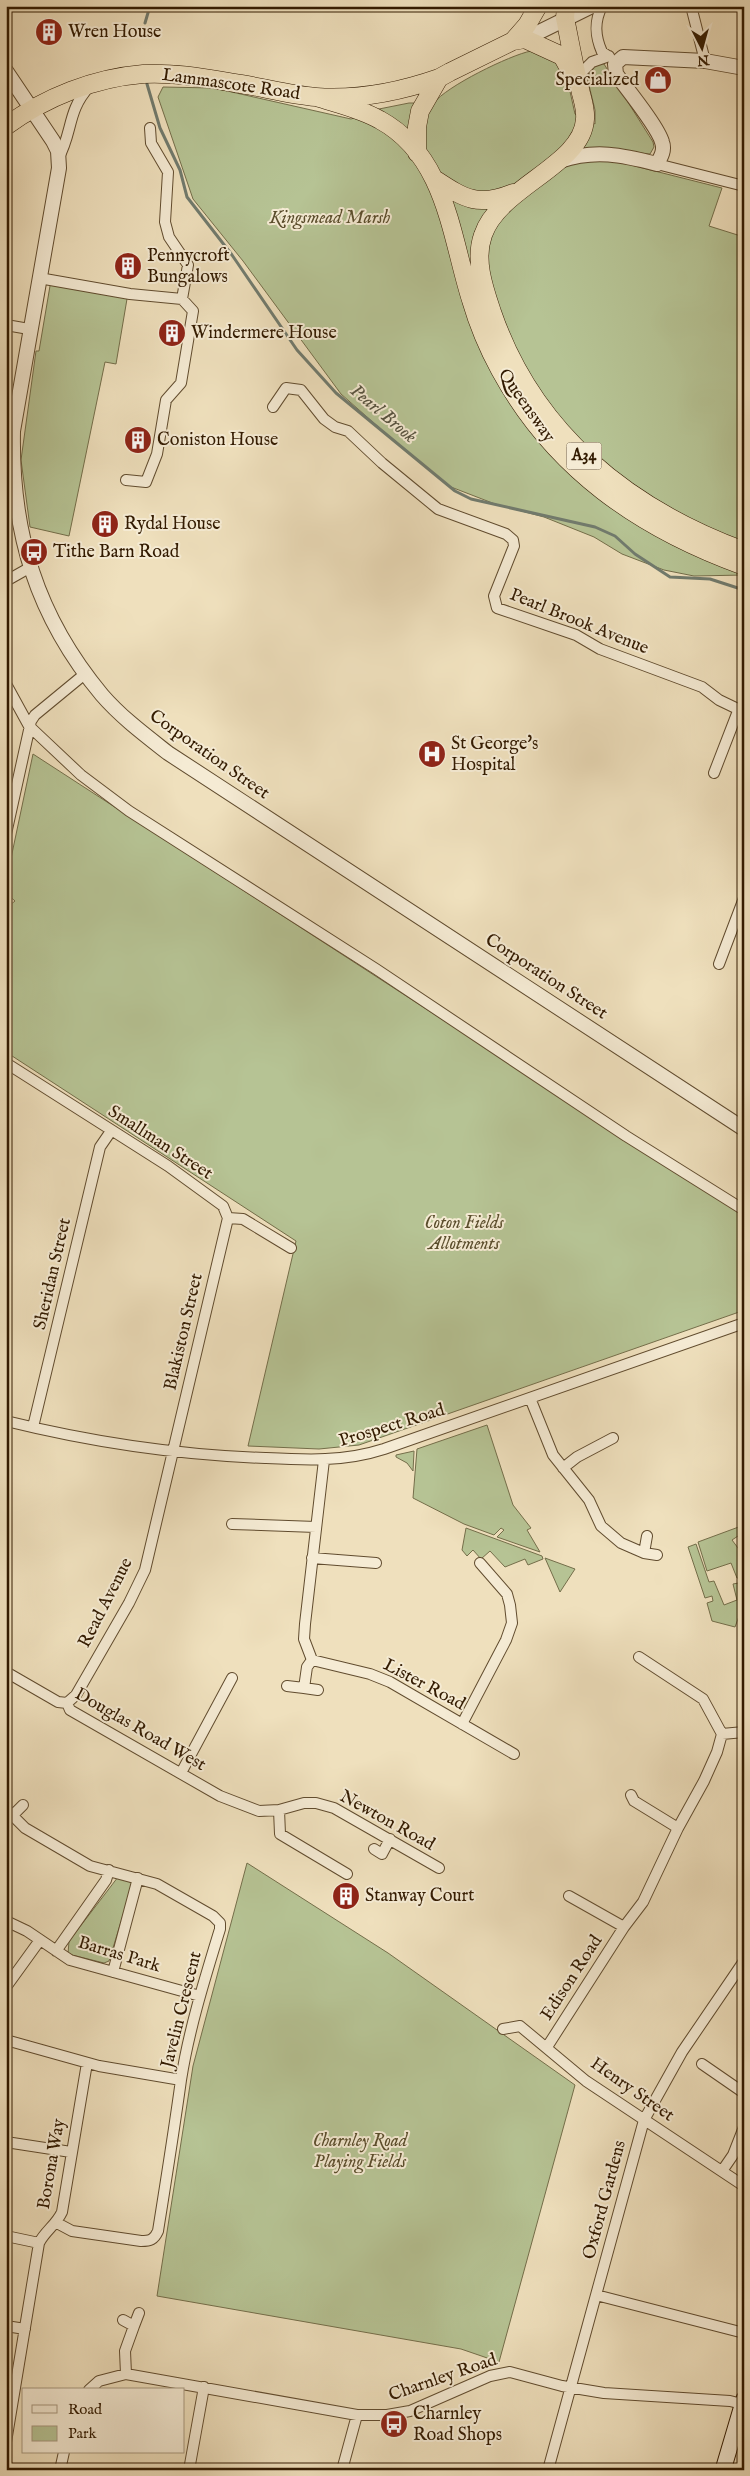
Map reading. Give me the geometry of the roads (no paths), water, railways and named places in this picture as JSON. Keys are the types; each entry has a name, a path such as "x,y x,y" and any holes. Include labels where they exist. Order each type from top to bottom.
{"highway":[{"path":"417,153 417,126 424,104 439,78 519,40 538,6"},
{"name":"Queensway","path":"565,12 584,104 585,120 582,134 574,147 558,162 520,190 490,219 479,246 479,258 483,281 497,326 510,358 530,392 553,425 593,465 628,492 692,530 744,551"},
{"name":"Queensway","path":"519,40 562,56 579,82"},
{"name":"Lammascote Road","path":"6,126 31,108 91,85 144,74 180,75 316,97 365,113 392,127 417,153"},
{"name":"Lammascote Road","path":"316,97 384,94 439,78"},
{"name":"Queensway","path":"417,153 436,180 457,242 471,300 499,368 517,399 543,434 582,474 628,511 687,543 744,566"},
{"name":"Queensway","path":"436,180 462,197 471,199 493,199 520,190"}],"main road":[{"path":"723,2470 743,2402"}],"street":[{"path":"519,40 565,12 592,6"},
{"path":"602,6 597,19 596,37 602,52 608,56"},
{"path":"691,6 705,61"},
{"path":"579,82 592,62 608,56 705,61 744,68"},
{"path":"623,57 615,64 616,74 662,142 663,152 656,164"},
{"name":"Corporation Street","path":"6,72 56,146 59,168 29,329 9,465 17,516 29,568 55,628 86,674 103,696 127,721 168,753 744,1129"},
{"path":"58,159 66,144 77,100 91,85"},
{"path":"150,128 151,143 168,172 165,222 169,236 188,265 182,299"},
{"path":"558,162 578,155 595,153 631,157 744,186"},
{"path":"39,278 130,294 182,299 193,311 182,383 166,400 157,454 146,482 126,480"},
{"path":"6,325 29,329"},
{"name":"Pearl Brook Avenue","path":"272,407 286,388 301,390 324,419 336,428 352,434 382,463 438,509 506,534 513,540 514,546 494,596 497,608 576,635 600,649 702,687 741,711"},
{"path":"6,581 29,568"},
{"path":"6,834 29,726 35,715 86,674"},
{"path":"6,684 29,726 81,775 129,811 376,969 626,1136 744,1210"},
{"path":"714,773 741,711"},
{"path":"718,964 744,898"},
{"name":"Smallman Street","path":"6,1062 168,1166 219,1202 223,1206 228,1218"},
{"name":"Sheridan Street","path":"33,1427 100,1147 111,1130"},
{"path":"228,1218 243,1219 291,1248"},
{"name":"Blakiston Street","path":"172,1453 228,1218"},
{"name":"Prospect Road","path":"6,1421 172,1453 324,1460 370,1454 744,1323"},
{"path":"530,1398 552,1455 589,1500 601,1526 608,1534 621,1543 644,1553 657,1555"},
{"path":"563,1468 577,1457 613,1438"},
{"name":"Read Avenue","path":"67,1703 76,1694 129,1603 144,1570 172,1453"},
{"path":"304,1688 307,1667 312,1660 304,1639 324,1460"},
{"path":"232,1524 316,1527"},
{"path":"644,1553 647,1536"},
{"path":"312,1558 376,1563"},
{"path":"462,1724 506,1640 512,1623 507,1594 480,1563"},
{"path":"639,1657 703,1699 722,1734 744,1732"},
{"name":"Lister Road","path":"312,1660 370,1674 390,1682 514,1754"},
{"name":"Douglas Road West","path":"6,1672 58,1702 67,1703 70,1710 220,1796 259,1811"},
{"path":"180,1773 232,1678"},
{"path":"287,1686 318,1690"},
{"name":"Edison Road","path":"547,2048 624,1927 643,1902 678,1828 704,1781 717,1752 722,1734"},
{"path":"631,1795 634,1801 678,1828"},
{"name":"Newton Road","path":"259,1811 279,1810 304,1803 316,1803 334,1808 439,1868"},
{"name":"Javelin Crescent","path":"23,1805 10,1812 25,1828 90,1866 157,1884 213,1916 220,1923 220,1929 200,1996 181,2080 158,2231 155,2238 149,2241 141,2241 72,2231 57,2223"},
{"path":"279,1810 280,1834 348,1874"},
{"path":"382,1854 390,1839"},
{"path":"56,1951 106,1880 108,1870"},
{"path":"112,1972 138,1878"},
{"name":"Edison Road","path":"569,1896 624,1927"},
{"name":"Barras Park","path":"6,1921 70,1960 200,1996"},
{"path":"6,1986 40,1940"},
{"name":"Oxford Gardens","path":"548,2470 644,2120 682,2052 744,1961"},
{"name":"Henry Street","path":"503,2030 520,2026 586,2081 744,2186"},
{"path":"6,2040 87,2063 181,2080"},
{"name":"Borona Way","path":"39,2243 43,2236 57,2223 62,2212 87,2063"},
{"path":"702,2064 744,2093"},
{"path":"722,2171 733,2156 744,2127"},
{"path":"8,2140 71,2152"},
{"path":"6,2236 39,2243 6,2442"},
{"path":"596,2295 744,2334"},
{"path":"126,2374 125,2351 138,2313"},
{"path":"122,2320 134,2326"},
{"path":"6,2326 25,2329"},
{"name":"Charnley Road","path":"91,2388 99,2381 126,2374 357,2415 387,2415 410,2411 490,2376 510,2372 572,2387 631,2396 743,2402"},
{"path":"189,2470 204,2387"},
{"path":"342,2470 357,2415"},
{"path":"60,2470 64,2454"}],"waterway":[{"name":"Pearl Brook","path":"145,23 150,6"},
{"name":"Pearl Brook","path":"147,84 160,128 180,170 187,197 232,255 297,350 336,393 455,491 471,499 595,527 615,536 635,554 670,577 710,579 744,590"}],"place":[{"name":"Wren House","path":"49,32"},
{"name":"Specialized","path":"658,80"},
{"name":"Pennycroft Bungalows","path":"128,266"},
{"name":"Windermere House","path":"172,333"},
{"name":"Coniston House","path":"138,440"},
{"name":"Rydal House","path":"105,524"},
{"name":"Tithe Barn Road","path":"34,552"},
{"name":"St George's Hospital","path":"432,754"},
{"name":"Stanway Court","path":"346,1896"},
{"name":"Charnley Road Shops","path":"394,2424"}],"park label":[{"name":"Kingsmead Marsh","path":"330,218"},
{"name":"Coton Fields Allotments","path":"464,1233"},
{"name":"Charnley Road Playing Fields","path":"360,2151"}]}
